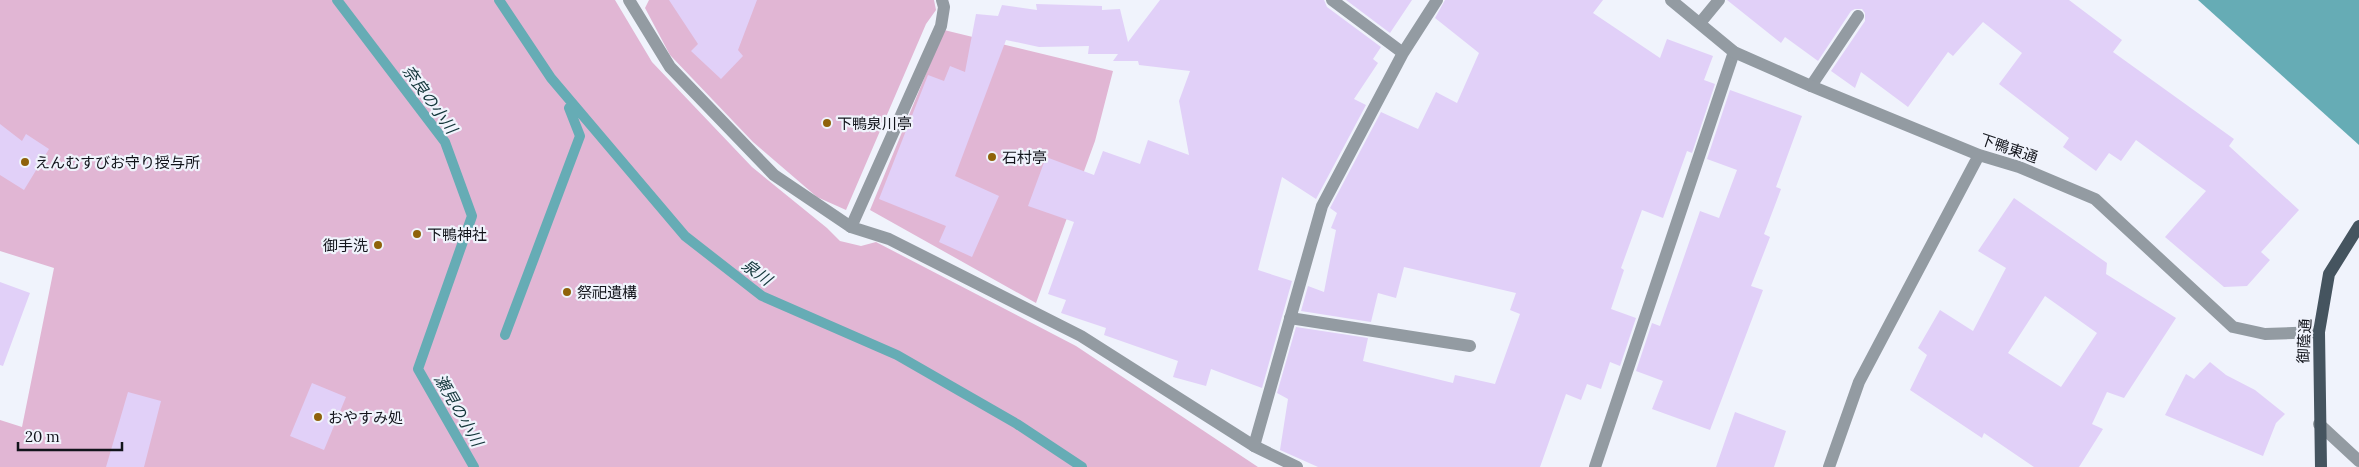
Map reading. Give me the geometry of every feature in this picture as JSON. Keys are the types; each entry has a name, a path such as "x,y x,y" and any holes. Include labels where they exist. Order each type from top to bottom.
{"main road":[{"name":"御蔭通","path":"2321,467 2319,332 2329,274 2357,228"}],"street":[{"path":"851,227 941,26 944,7 942,0"},
{"path":"1332,0 1403,53"},
{"path":"1254,446 1322,206 1403,53 1437,0"},
{"name":"下鴨東通","path":"1671,0 1734,52 1811,86 1979,155 2018,166 2095,199 2233,328 2265,334 2319,332"},
{"path":"1700,23 1719,0"},
{"path":"633,3 670,67 774,175 851,227 889,239 1081,336 1254,446 1297,467"},
{"path":"1811,86 1858,16"},
{"path":"1595,467 1734,52"},
{"path":"1829,467 1859,382 1979,155"},
{"path":"1290,318 1470,346"},
{"path":"2320,424 2359,461"}],"shaded area":[{"name":"下鴨神社","path":"0,0 615,0 652,62 752,167 827,228 840,241 861,246 876,242 1076,346 1258,467 0,467 0,420 22,427 54,268 0,251"},
{"path":"649,0 934,0 936,10 926,24 846,210 817,197 753,142 670,55 645,8"},
{"path":"944,30 1113,71 1095,141 1036,303 870,210"}],"water":[{"path":"2198,0 2359,0 2359,145"}],"building":[{"path":"669,0 757,0 738,50 743,56 721,79 691,51 698,44"},
{"path":"1160,0 1324,0 1327,7 1381,47 1373,59 1378,63 1354,99 1366,105 1316,199 1282,177 1258,270 1292,281 1262,388 1211,369 1206,386 1173,377 1178,361 1104,335 1106,328 1061,313 1066,300 1048,294 1074,222 1028,206 1046,157 1094,175 1103,151 1140,164 1148,140 1189,155 1179,101 1190,71 1139,65 1138,61 1113,61 1118,54 1088,54 1089,46 1039,47 1006,40 955,176 999,196 972,257 939,242 946,226 879,199 928,75 944,81 950,66 965,72 976,14 998,16 1002,5 1037,10 1036,4 1102,6 1102,10 1120,9 1128,42"},
{"path":"1346,0 1412,0 1390,33"},
{"path":"1445,0 1603,0 1593,13 1660,58 1667,39 1713,56 1704,80 1715,84 1692,153 1687,151 1663,218 1642,210 1621,268 1624,270 1611,309 1636,318 1620,366 1610,362 1601,389 1587,384 1581,400 1566,394 1540,467 1318,467 1280,450 1288,399 1277,393 1296,327 1368,338 1363,361 1453,383 1455,375 1495,384 1520,314 1510,310 1516,293 1404,267 1396,298 1378,293 1371,322 1301,311 1308,286 1324,292 1336,230 1331,228 1337,213 1330,208 1381,112 1418,129 1436,92 1457,103 1479,53 1435,18"},
{"path":"1727,0 2069,0 2122,40 2113,52 2234,139 2229,146 2299,210 2261,252 2270,260 2247,286 2224,287 2165,237 2206,191 2136,140 2121,161 2109,153 2096,171 2063,147 2069,138 1999,84 2022,53 1983,22 1953,56 1948,52 1908,107 1861,72 1855,88 1831,71 1865,21 1865,13 1862,9 1851,11 1818,61 1785,37 1781,43"},
{"path":"1730,90 1802,116 1776,187 1781,189 1764,234 1770,237 1751,286 1763,290 1710,430 1652,409 1663,381 1636,371 1652,323 1660,326 1700,211 1719,218 1737,170 1707,159"},
{"name":"えんむすびお守り授与所","path":"0,124 22,141 26,134 49,149 24,190 0,175"},
{"path":"2014,198 2107,263 2106,274 2176,318 2124,398 2107,392 2092,424 2103,429 2079,467 2034,467 1984,433 1982,438 1910,390 1927,355 1918,348 1940,310 1973,331 2006,268 1978,251","holes":["2045,296 2097,333 2061,387 2008,353"]},
{"path":"0,282 30,293 3,366 0,365"},
{"path":"2210,362 2226,375 2255,390 2285,414 2276,423 2263,456 2165,415 2186,374 2194,379"},
{"name":"おやすみ処","path":"312,383 346,397 324,450 290,436"},
{"path":"128,392 161,401 144,467 106,467"},
{"path":"1735,412 1786,431 1774,467 1716,467"}],"waterway":[{"name":"奈良の小川","path":"337,0 445,142 472,216 418,369 474,467"},
{"name":"泉川","path":"499,0 551,78 685,236 762,296 897,355 1017,424 1082,467"},
{"path":"505,335 580,136 569,108"}],"place":[{"name":"下鴨泉川亭","path":"827,123"},
{"name":"石村亭","path":"992,157"},
{"name":"えんむすびお守り授与所","path":"25,162"},
{"name":"下鴨神社","path":"417,234"},
{"name":"御手洗","path":"378,245"},
{"name":"祭祀遺構","path":"567,292"},
{"name":"おやすみ処","path":"318,417"}],"water label":[{"name":"瀬見の小川","path":"459,410"}]}
